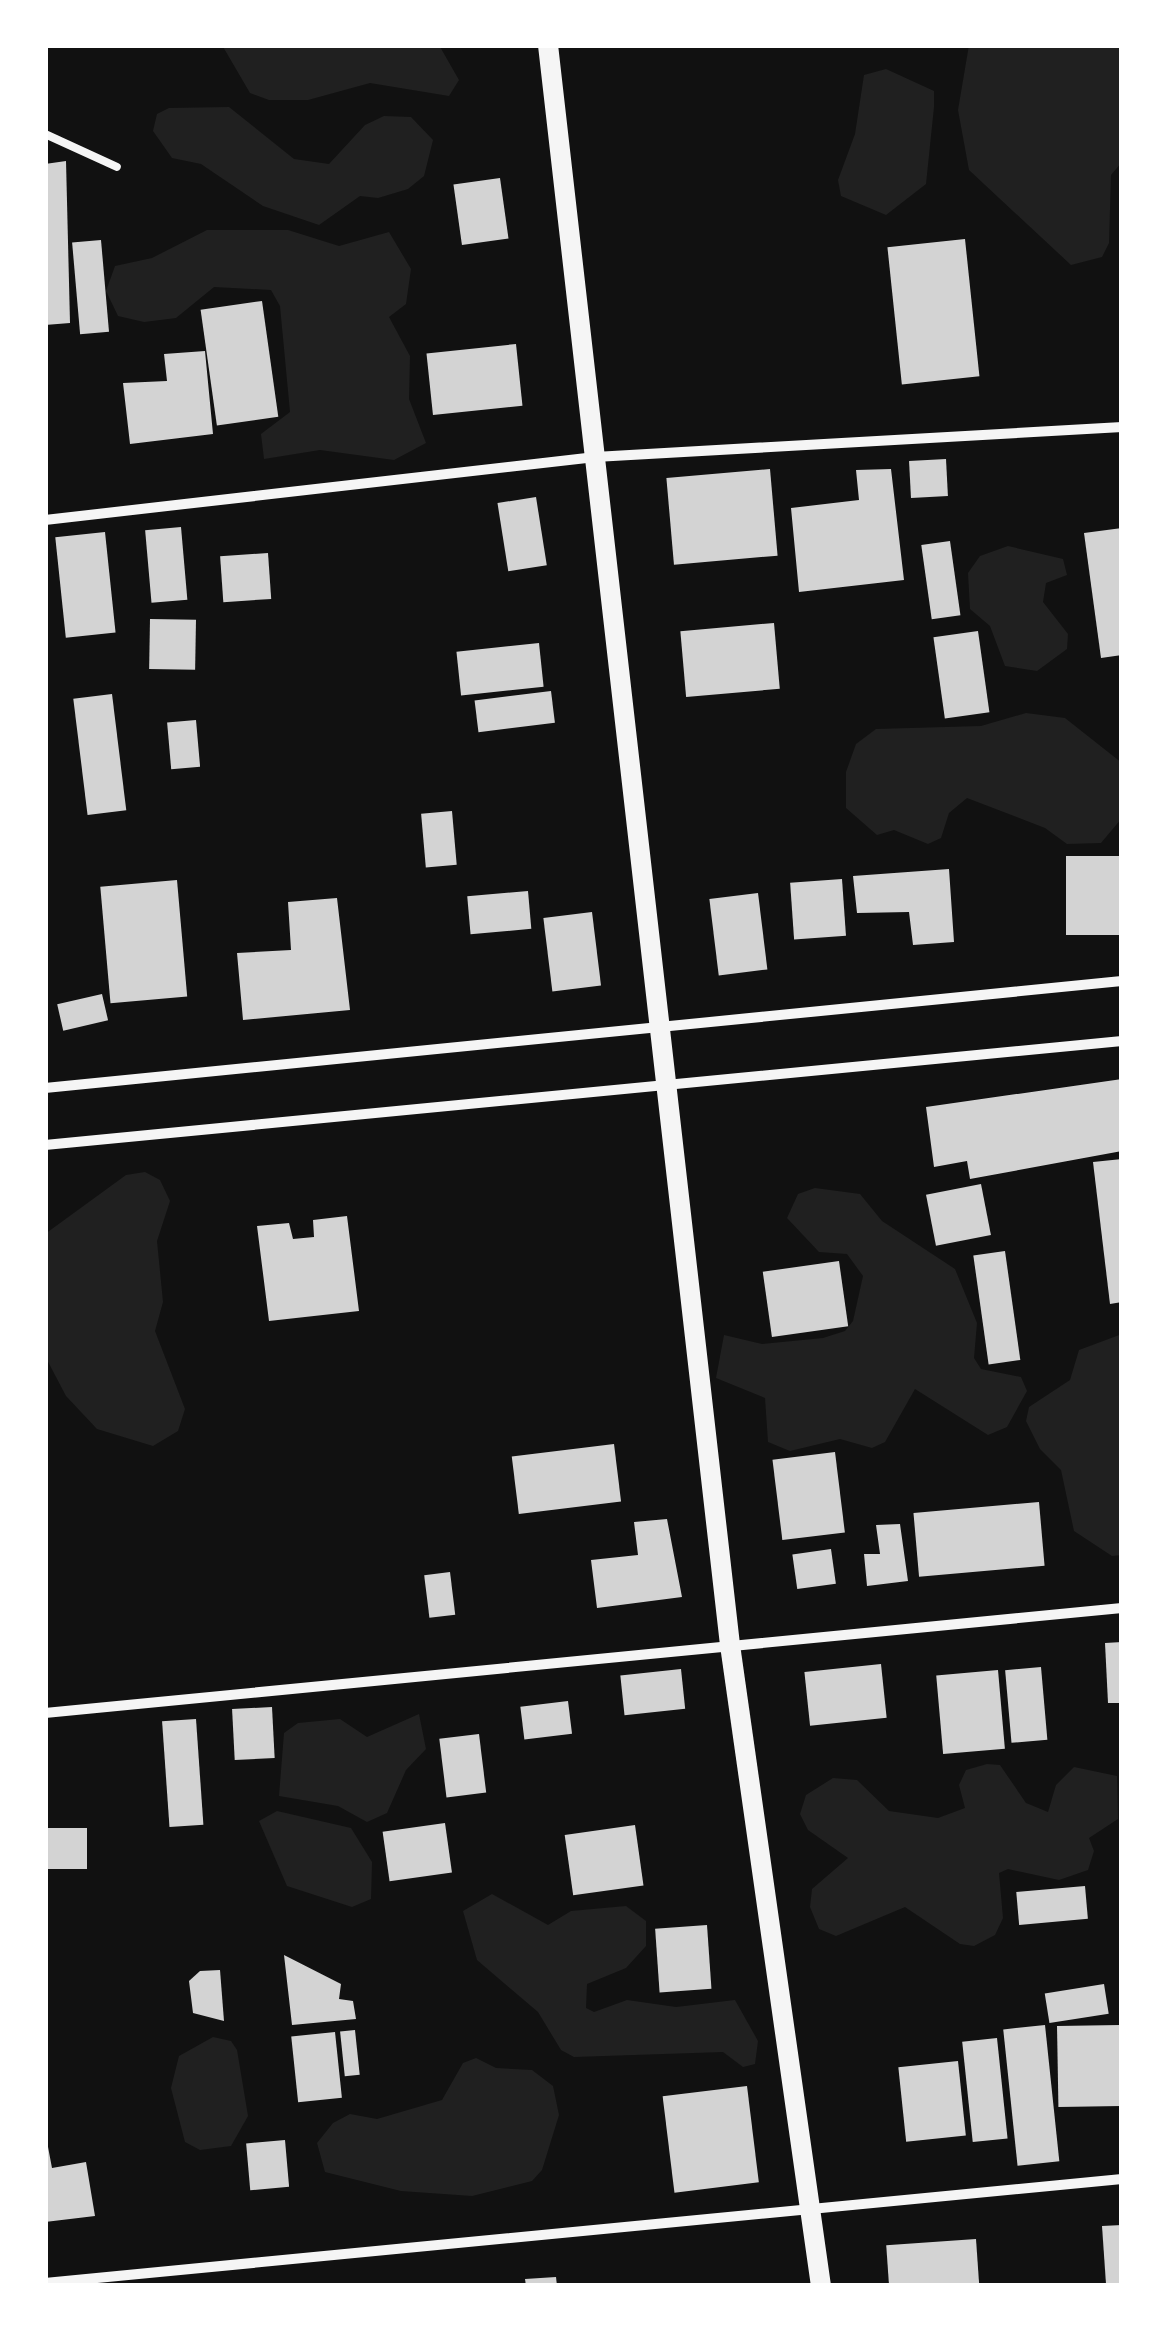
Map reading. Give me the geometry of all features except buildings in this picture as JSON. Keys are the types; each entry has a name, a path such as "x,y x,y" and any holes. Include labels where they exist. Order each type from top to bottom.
{"main road":[{"path":"548,45 730,1645 814,2209 821,2286"}],"street":[{"path":"45,520 595,458 1122,427"},
{"path":"45,1088 661,1022 1122,981"},
{"path":"45,1145 1122,1041"},
{"path":"45,1713 1122,1608"},
{"path":"45,2283 1122,2179"}],"lane":[{"path":"45,134 117,167"}],"shaded area":[{"path":"222,45 439,45 459,80 449,96 370,83 308,100 269,100 250,93"},
{"path":"969,45 1122,45 1122,162 1111,175 1109,243 1102,257 1071,265 969,170 958,110"},
{"path":"886,69 934,91 934,107 926,184 886,215 841,196 838,180 855,134 864,75"},
{"path":"229,107 294,159 329,164 365,125 384,116 411,117 433,140 424,176 408,189 378,198 360,196 319,225 263,206 201,164 172,158 153,131 157,114 169,108"},
{"path":"207,230 288,230 339,246 389,232 411,269 406,304 389,317 410,356 409,399 426,443 394,460 320,450 264,459 261,434 290,412 280,306 271,290 214,287 176,318 144,322 118,316 106,291 115,266 152,258"},
{"path":"1008,546 1063,559 1067,575 1046,583 1043,602 1068,634 1067,649 1037,671 1005,666 990,626 970,609 968,573 980,556"},
{"path":"1026,713 1065,718 1122,763 1122,818 1101,843 1067,844 1045,828 967,798 949,813 941,838 928,844 894,830 877,835 846,808 846,772 856,744 876,729 981,726"},
{"path":"145,1172 160,1180 170,1201 157,1241 163,1302 155,1331 185,1409 178,1431 153,1446 97,1429 66,1396 45,1356 45,1234 126,1175"},
{"path":"815,1188 860,1194 882,1221 955,1269 977,1323 974,1358 981,1369 1021,1377 1027,1391 1007,1427 988,1435 915,1389 885,1442 872,1448 840,1439 790,1451 768,1442 765,1398 716,1378 724,1335 762,1344 823,1338 845,1331 853,1321 863,1276 847,1254 819,1252 787,1218 798,1194"},
{"path":"1122,1334 1122,1555 1112,1556 1074,1531 1061,1470 1040,1449 1026,1421 1029,1407 1070,1380 1079,1350"},
{"path":"419,1714 426,1749 406,1770 387,1813 367,1822 338,1806 279,1796 284,1733 298,1723 340,1719 367,1737"},
{"path":"1000,1765 1026,1803 1048,1812 1056,1785 1074,1767 1117,1776 1118,1819 1089,1838 1094,1851 1088,1870 1059,1880 1008,1869 999,1873 1003,1918 995,1935 974,1946 960,1944 905,1907 836,1936 819,1929 810,1907 812,1889 848,1858 808,1830 800,1814 806,1795 833,1778 857,1780 889,1811 938,1818 965,1808 959,1785 966,1770"},
{"path":"277,1811 351,1828 372,1862 371,1899 352,1907 287,1886 259,1821"},
{"path":"492,1894 548,1925 571,1911 626,1906 646,1921 646,1946 626,1968 587,1984 586,2008 594,2012 627,2000 676,2007 735,2000 758,2041 755,2064 743,2067 723,2052 574,2057 561,2050 538,2012 477,1960 463,1911"},
{"path":"213,2037 231,2041 237,2050 248,2116 231,2146 200,2150 185,2142 171,2088 179,2056"},
{"path":"476,2058 496,2068 532,2070 553,2086 559,2115 542,2170 532,2181 472,2196 401,2191 325,2172 317,2143 333,2123 350,2114 377,2119 442,2100 463,2063"}]}
